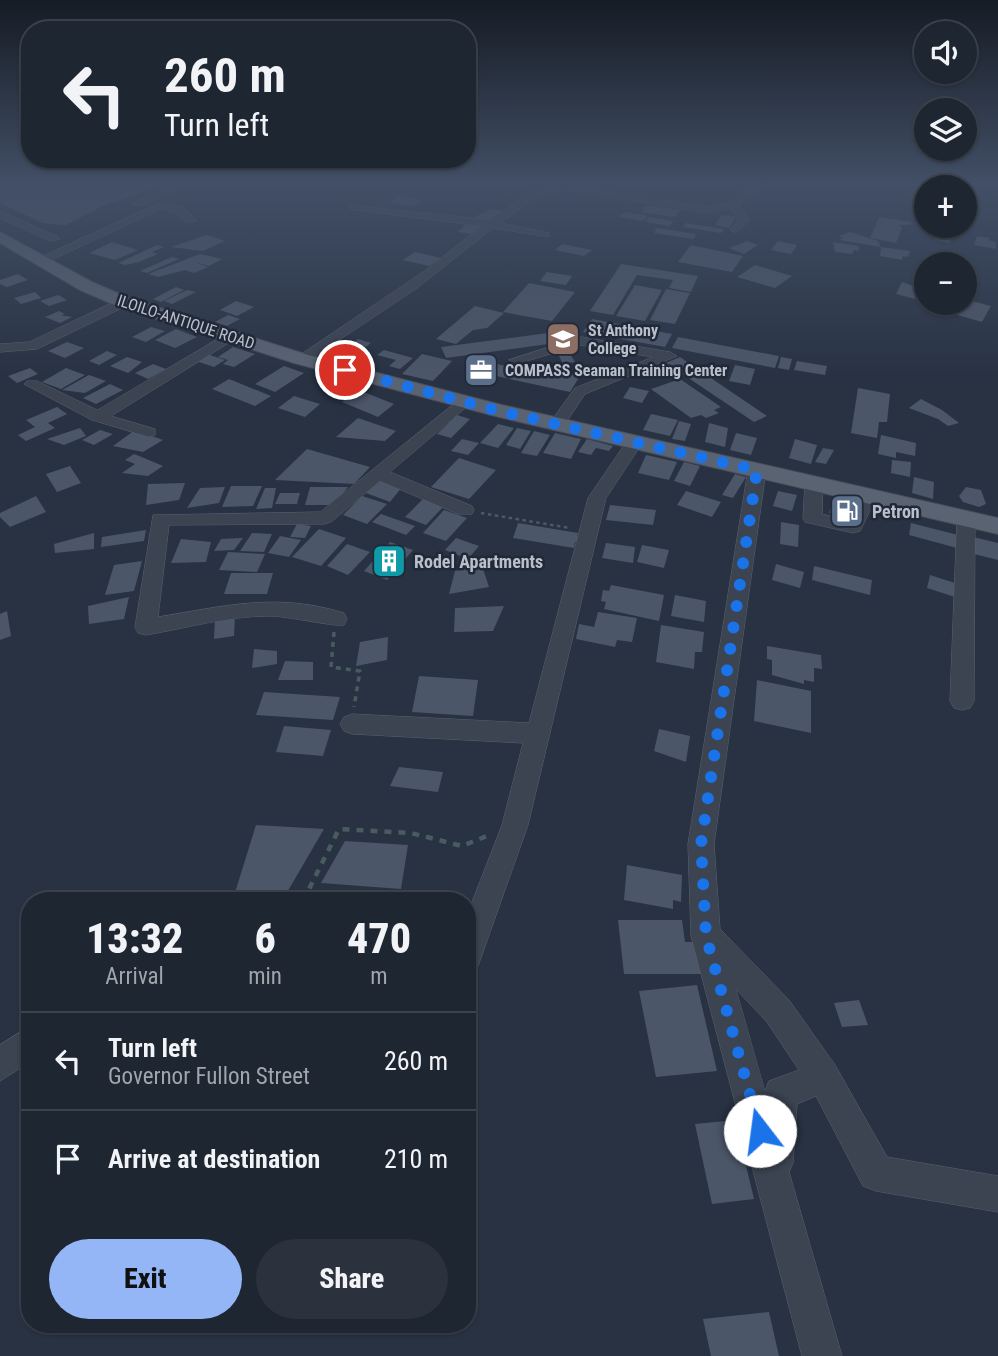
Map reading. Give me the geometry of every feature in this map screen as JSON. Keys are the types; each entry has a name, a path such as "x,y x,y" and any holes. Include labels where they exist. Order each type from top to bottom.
{"main road":[{"name":"ILOILO-ANTIQUE ROAD","path":"22,249 123,302 301,359 557,424 998,526"}],"street":[{"path":"34,256 42,249"},
{"path":"34,256 51,249"},
{"path":"301,359 460,249"},
{"path":"0,348 32,346 123,302"},
{"path":"98,417 230,336"},
{"path":"516,360 581,341 670,356 580,391 557,424"},
{"path":"32,384 98,417 149,432"},
{"path":"336,619 322,613 279,607 146,627 160,519 324,518 464,401"},
{"path":"476,931 515,825 597,498 635,442"},
{"path":"757,470 701,844 706,936 822,1356"},
{"path":"379,474 465,510"},
{"path":"814,483 811,518 853,527 868,496"},
{"path":"962,701 966,519"},
{"path":"352,724 539,734"},
{"path":"706,936 778,1011 823,1077 876,1172 998,1194"},
{"path":"0,1065 21,1049"},
{"path":"774,1180 781,1093 823,1077"}],"path":[{"path":"465,510 589,532"},
{"path":"336,619 331,667 360,671 352,724"},
{"path":"308,892 339,829 411,834 462,846 515,825"}],"building":[{"path":"97,249 138,250 115,260 89,253"},
{"path":"148,249 159,249 152,252 158,254 139,262 125,265 118,263"},
{"path":"588,249 592,250 584,256 555,250"},
{"path":"688,249 711,249 743,256 732,272 678,262"},
{"path":"732,249 751,249 744,254"},
{"path":"772,249 794,249 791,254"},
{"path":"834,249 859,249 854,250 852,254 835,252"},
{"path":"881,249 910,251 908,257 903,256 902,260 880,256"},
{"path":"415,252 441,258 429,266 403,260"},
{"path":"200,254 222,259 209,266 194,262 208,267 194,273 185,270 158,277 148,274"},
{"path":"172,257 179,259 147,273 140,271"},
{"path":"621,264 698,276 691,292 669,288 673,280 637,275 613,315 590,311"},
{"path":"755,265 792,276 775,288 737,277"},
{"path":"547,272 572,276 566,285 540,281"},
{"path":"18,274 28,280 7,287 0,284 0,280"},
{"path":"902,282 914,286 914,299 896,294"},
{"path":"529,283 575,292 552,321 503,312"},
{"path":"635,285 662,290 645,321 616,316"},
{"path":"176,287 184,290 161,302 153,299"},
{"path":"666,289 690,293 675,324 650,320"},
{"path":"187,290 196,292 172,304 164,301"},
{"path":"35,292 41,298 21,304 14,298"},
{"path":"58,295 67,300 49,306 40,301"},
{"path":"236,301 254,307 237,316 220,310"},
{"path":"977,302 991,306 982,322 957,315 977,315"},
{"path":"475,306 504,313 487,328 473,330 456,344 436,339"},
{"path":"59,311 65,314 61,315 72,317 60,323 45,317"},
{"path":"228,315 240,319 227,326 215,322"},
{"path":"592,319 672,334 665,347 583,332"},
{"path":"151,327 165,331 146,342 132,337"},
{"path":"176,329 197,337 175,348 155,340"},
{"path":"556,332 563,342 446,358 441,347"},
{"path":"678,337 779,356 775,368 672,348"},
{"path":"358,339 371,343 359,352 346,348"},
{"path":"67,342 84,348 65,358 48,351"},
{"path":"233,347 255,354 234,367 223,364 228,360 218,357"},
{"path":"567,349 575,362 563,364 556,350"},
{"path":"384,350 413,358 400,369 389,366 396,360 377,355"},
{"path":"107,351 117,355 99,365 89,361"},
{"path":"207,354 225,360 214,367 196,361"},
{"path":"422,354 452,361 433,381 402,374"},
{"path":"127,357 142,362 128,373 110,366"},
{"path":"680,357 767,416 754,422 666,363"},
{"path":"781,357 792,359 789,370 778,368"},
{"path":"476,360 547,374 550,370 580,376 570,392 468,370"},
{"path":"797,361 827,366 825,375 794,370"},
{"path":"153,364 166,369 148,379 135,373"},
{"path":"735,365 755,369 750,385 729,381"},
{"path":"284,366 304,373 275,392 255,384"},
{"path":"30,368 38,374 17,383 8,376"},
{"path":"66,368 85,375 61,389 42,382"},
{"path":"89,375 106,381 85,393 62,390"},
{"path":"229,379 271,396 255,406 212,389"},
{"path":"680,379 721,407 714,410 719,413 706,418 701,415 691,418 651,389"},
{"path":"110,384 123,390 96,404 83,398"},
{"path":"630,387 649,391 642,403 623,398"},
{"path":"858,388 890,394 887,422 879,422 877,438 851,433"},
{"path":"356,389 394,404 378,417 342,402"},
{"path":"294,396 320,404 305,417 278,408"},
{"path":"921,399 959,423 948,426 938,419 909,408"},
{"path":"57,407 67,414 48,423 55,428 26,441 18,435 35,427 26,420"},
{"path":"651,414 678,420 670,436 643,430"},
{"path":"457,415 470,419 451,438 437,434"},
{"path":"358,418 396,431 385,441 336,437"},
{"path":"679,421 691,424 685,441 672,439"},
{"path":"709,423 728,428 725,447 705,442"},
{"path":"498,424 514,428 498,448 480,443"},
{"path":"80,428 86,436 64,445 47,439"},
{"path":"517,428 531,431 520,449 506,445"},
{"path":"100,430 113,434 94,445 82,440"},
{"path":"135,430 163,440 143,452 113,446"},
{"path":"534,431 550,435 537,456 521,453"},
{"path":"555,433 581,439 571,459 543,453"},
{"path":"736,433 757,438 751,455 730,450"},
{"path":"881,435 916,443 915,456 896,452 896,458 878,454"},
{"path":"462,439 479,443 468,455 451,451"},
{"path":"587,439 613,446 609,451 596,448 591,455 578,452"},
{"path":"795,439 817,445 811,464 789,458"},
{"path":"823,448 834,450 826,464 815,462"},
{"path":"307,449 370,467 354,484 275,480"},
{"path":"134,454 163,466 148,476 122,473 135,464 125,460"},
{"path":"646,455 677,462 669,480 638,473"},
{"path":"459,458 496,470 469,499 431,487"},
{"path":"892,460 911,462 910,477 891,473"},
{"path":"684,462 700,466 690,486 674,481"},
{"path":"70,466 81,483 57,492 46,474"},
{"path":"735,474 746,477 733,498 722,495"},
{"path":"914,477 934,482 933,499 912,493"},
{"path":"382,478 402,487 390,502 366,493"},
{"path":"185,483 179,500 146,505 148,484"},
{"path":"231,486 262,486 253,506 222,507"},
{"path":"225,487 219,503 187,508 200,488"},
{"path":"310,487 348,487 334,505 305,505"},
{"path":"966,487 981,490 986,504 979,507 963,502 959,496"},
{"path":"265,488 276,488 272,508 256,509"},
{"path":"686,491 721,502 712,517 677,505"},
{"path":"778,491 797,495 792,511 773,506"},
{"path":"280,493 300,493 297,504 275,504"},
{"path":"36,496 46,512 10,527 0,517 0,513"},
{"path":"362,496 387,504 367,524 343,515"},
{"path":"423,499 444,506 426,525 405,517"},
{"path":"832,502 853,507 850,518 829,513"},
{"path":"610,505 656,510 653,525 606,520"},
{"path":"444,510 467,518 446,541 423,533"},
{"path":"381,514 415,526 406,535 372,522"},
{"path":"781,522 799,525 798,547 780,544"},
{"path":"518,523 578,533 577,536 585,537 583,544 575,542 574,548 513,538"},
{"path":"911,523 958,535 957,548 909,535"},
{"path":"297,524 311,526 305,538 290,537"},
{"path":"319,529 346,538 321,566 292,557"},
{"path":"146,530 144,541 101,547 102,537"},
{"path":"94,533 94,549 55,553 54,544"},
{"path":"252,533 272,534 264,552 240,551"},
{"path":"280,536 301,540 289,557 268,553"},
{"path":"973,537 998,543 998,560 974,554"},
{"path":"243,538 234,550 214,551 221,539"},
{"path":"456,538 479,546 468,559 445,550"},
{"path":"181,539 211,542 206,562 171,563"},
{"name":"Rodel Apartments","path":"390,542 413,550 387,580 364,571"},
{"path":"606,543 635,547 633,563 602,558"},
{"path":"347,544 370,552 348,575 327,566"},
{"path":"642,545 669,550 664,568 637,562"},
{"path":"228,552 265,554 257,572 219,570"},
{"path":"142,561 134,591 105,595 114,565"},
{"path":"776,564 804,572 800,588 772,580"},
{"path":"482,566 489,587 449,594 455,571"},
{"path":"814,566 872,580 870,595 812,580"},
{"path":"231,573 273,573 267,594 224,594"},
{"path":"930,575 958,584 955,597 927,588"},
{"path":"611,585 664,595 659,621 604,609 606,602 601,601 603,590 609,591"},
{"path":"675,595 706,601 704,622 671,616"},
{"path":"129,597 124,619 89,624 88,606"},
{"path":"504,606 493,631 454,632 455,608"},
{"path":"7,611 11,636 0,640 0,614"},
{"path":"598,612 637,618 632,642 617,640 615,647 576,639 579,624 594,627"},
{"path":"235,615 234,636 214,639 215,618"},
{"path":"661,625 704,632 702,652 695,652 694,669 656,662"},
{"path":"388,637 387,660 356,666 360,642"},
{"path":"767,646 821,655 822,669 814,668 814,682 804,680 804,684 772,675 772,660 767,659"},
{"path":"254,649 277,651 277,664 252,668"},
{"path":"285,661 313,662 313,680 278,680"},
{"path":"419,676 478,680 473,716 412,712"},
{"path":"757,680 811,691 811,733 754,721"},
{"path":"264,692 340,697 333,720 256,715"},
{"path":"284,726 331,730 323,756 276,752"},
{"path":"659,729 690,736 686,762 654,751"},
{"path":"399,767 443,772 438,792 390,786"},
{"path":"256,825 324,829 287,892 235,892"},
{"path":"345,841 408,845 401,889 321,883"},
{"path":"627,865 682,875 681,902 673,900 673,909 624,900"},
{"path":"618,920 682,920 685,942 695,942 701,974 624,974"},
{"path":"697,985 717,1071 656,1077 639,991"},
{"path":"859,1000 868,1025 842,1027 834,1003"},
{"path":"735,1120 754,1199 712,1204 695,1124"},
{"path":"769,1312 779,1356 711,1356 703,1319"}],"place":[{"name":"St Anthony College","path":"563,339"},
{"name":"COMPASS Seaman Training Center","path":"481,370"},
{"name":"Petron","path":"847,511"},
{"name":"Rodel Apartments","path":"389,561"}],"route":[{"path":"345,370 499,411 757,470 701,844 706,936 760,1131"}]}
